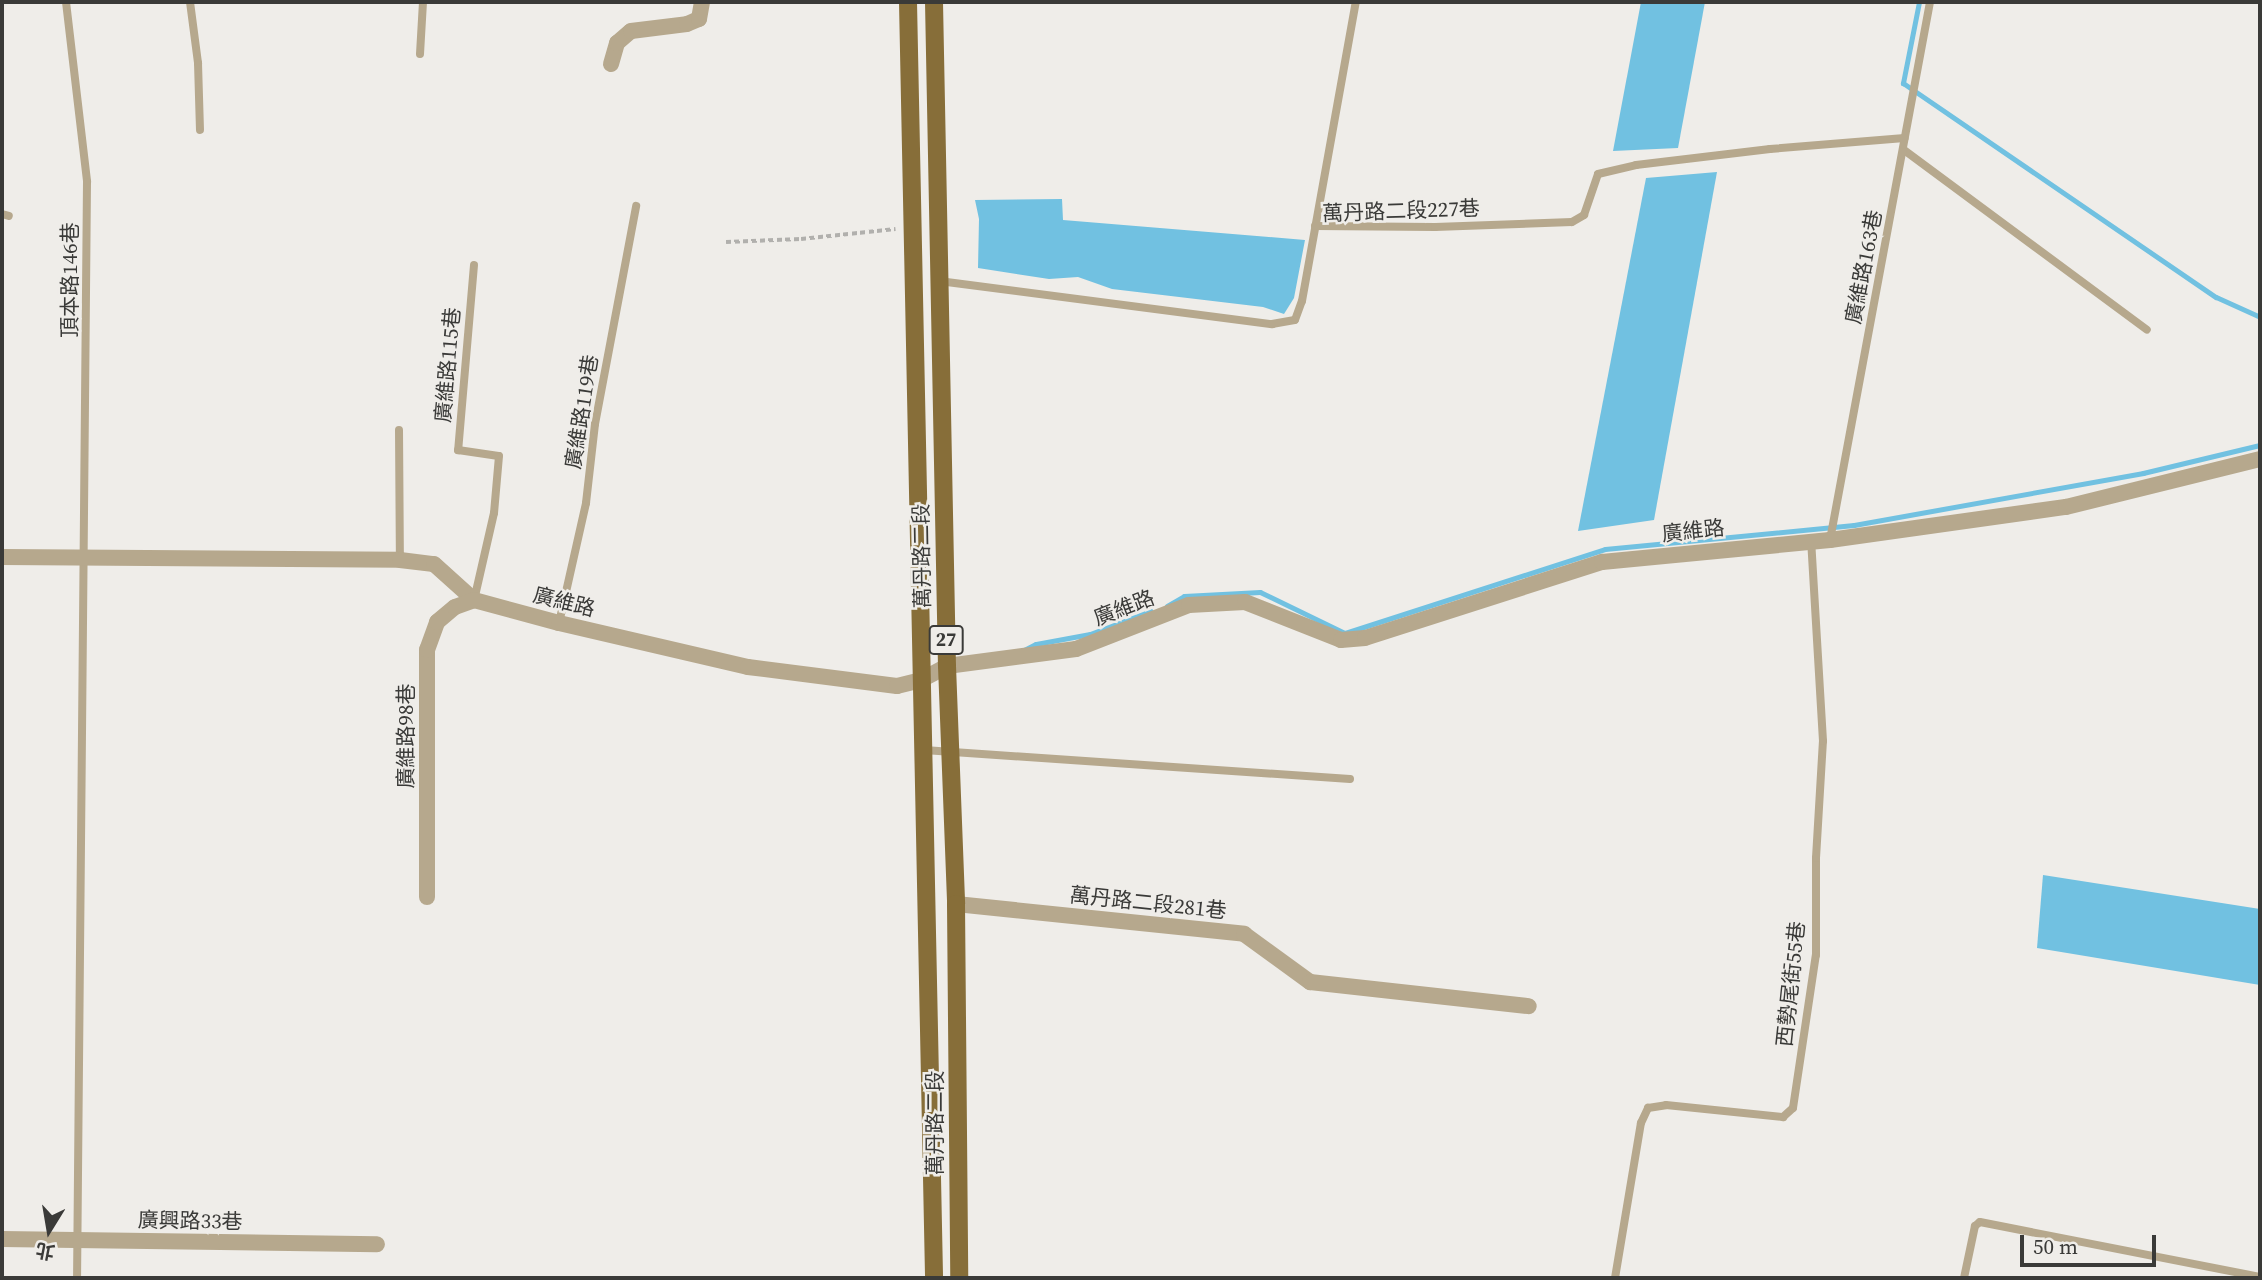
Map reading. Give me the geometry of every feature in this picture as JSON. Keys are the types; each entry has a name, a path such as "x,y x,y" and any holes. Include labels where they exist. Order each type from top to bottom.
{"main road":[{"name":"萬丹路二段","path":"908,2 934,1278"},
{"name":"萬丹路二段","path":"934,2 947,666 956,904 959,1278"}],"street":[{"path":"611,64 617,43 631,31 687,24 699,19 702,2"},
{"name":"廣維路","path":"2,557 85,560 400,560 434,564 474,600 559,623 748,667 897,686 922,680 947,666 1076,649 1189,606 1245,602 1341,640 1365,638 1602,562 1830,540 2066,507 2260,459"},
{"name":"廣維路98巷","path":"427,897 427,650 437,622 455,607 474,600"},
{"name":"萬丹路二段281巷","path":"956,904 1244,934 1310,982 1529,1006"},
{"name":"廣興路33巷","path":"2,1239 377,1244"}],"lane":[{"name":"頂本路146巷","path":"66,2 87,182 77,1278"},
{"path":"190,2 198,63 200,130"},
{"path":"420,54 423,2"},
{"path":"1315,226 1356,2"},
{"name":"廣維路163巷","path":"1830,540 1930,2"},
{"name":"萬丹路二段227巷","path":"939,281 1272,324 1295,320 1302,301 1315,226 1435,227 1572,222 1584,215 1598,174 1636,165 1770,149 1905,138"},
{"path":"1904,150 2147,330"},
{"name":"廣維路119巷","path":"559,623 586,503 595,424 636,206"},
{"name":"廣維路115巷","path":"474,265 458,450 499,456 494,513 474,600"},
{"path":"399,430 400,560"},
{"name":"西勢尾街55巷","path":"1615,1278 1641,1123 1648,1108 1666,1105 1783,1117 1793,1108 1816,955 1816,858 1822,741 1811,541"},
{"path":"924,750 1350,779"},
{"path":"1964,1278 1975,1226 1980,1222 2260,1277"}],"path":[{"path":"726,242 801,239 912,227"}],"water":[{"path":"1641,2 1705,2 1678,148 1613,151"},
{"path":"1717,172 1654,520 1578,531 1646,178"},
{"path":"1062,199 1063,220 1305,240 1294,298 1284,314 1263,307 1112,289 1078,277 1049,279 978,268 979,219 975,200"},
{"path":"2043,875 2260,909 2260,985 2037,948"}],"waterway":[{"path":"1919,2 1903,83 2216,297 2260,317"},
{"path":"1167,606 1184,596 1260,592 1345,633 1605,549 1854,525 2143,473 2260,445"},
{"path":"1024,650 1036,644 1090,634 1151,611"}]}
